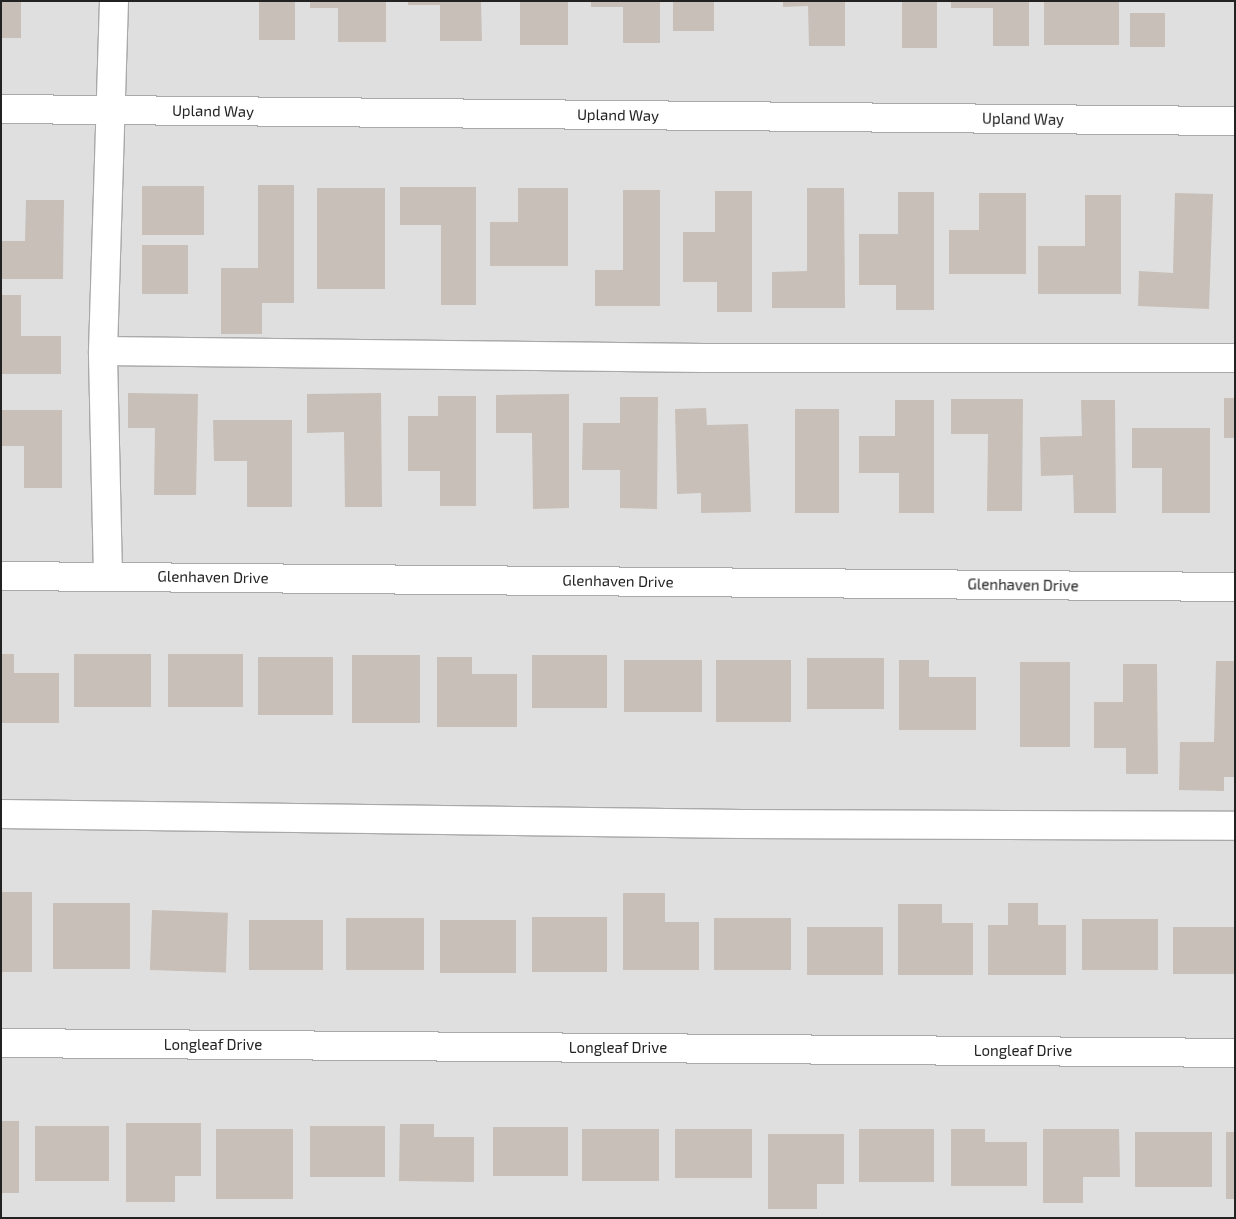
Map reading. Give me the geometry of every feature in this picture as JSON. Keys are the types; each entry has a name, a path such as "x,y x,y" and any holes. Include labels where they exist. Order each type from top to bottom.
{"street":[{"path":"108,576 103,351 114,1"},
{"name":"Upland Way","path":"1,109 1235,121"},
{"path":"103,351 704,358 1235,358"},
{"name":"Glenhaven Drive","path":"1,576 1235,587"},
{"path":"1,814 742,824 1235,826"},
{"name":"Longleaf Drive","path":"1,1043 1235,1053"}],"shaded area":[{"path":"1,1 1235,1 1235,1218 1,1218"}],"building":[{"path":"1,1 21,1 21,38 1,38"},
{"path":"259,1 295,1 295,40 259,40"},
{"path":"310,1 386,1 386,42 338,42 338,8 310,8"},
{"path":"408,1 481,1 482,41 440,41 440,5 408,5"},
{"path":"520,1 568,1 568,45 520,45"},
{"path":"591,1 660,1 660,43 623,43 623,7 591,7"},
{"path":"673,1 714,1 714,31 673,31"},
{"path":"783,1 845,1 845,46 809,46 808,6 783,7"},
{"path":"902,1 937,1 937,48 902,48"},
{"path":"951,1 1029,1 1029,46 993,46 993,8 951,8"},
{"path":"1044,1 1119,1 1119,45 1044,45"},
{"path":"1130,13 1165,13 1165,47 1130,47"},
{"path":"258,185 294,185 294,303 262,303 262,334 221,334 221,268 258,268"},
{"path":"142,186 204,186 204,235 142,235"},
{"path":"400,187 476,187 476,305 441,305 441,225 400,225"},
{"path":"317,188 385,188 385,289 317,289"},
{"path":"518,188 568,188 568,266 490,266 490,222 518,222"},
{"path":"807,188 844,188 845,308 772,308 772,272 807,271"},
{"path":"623,190 660,190 660,306 595,306 595,270 623,270"},
{"path":"715,191 752,191 752,312 717,312 717,282 683,282 683,232 715,232"},
{"path":"898,192 934,192 934,310 896,310 896,285 859,285 859,234 898,234"},
{"path":"979,193 1026,193 1026,274 949,274 949,230 979,230"},
{"path":"1175,193 1213,194 1209,309 1138,306 1139,271 1173,273"},
{"path":"1085,195 1121,195 1121,294 1038,294 1038,246 1085,246"},
{"path":"26,200 64,200 63,279 1,279 1,241 25,241"},
{"path":"142,245 188,245 188,294 142,294"},
{"path":"1,295 21,295 21,336 61,336 61,374 1,374"},
{"path":"128,393 198,394 196,495 154,495 155,428 128,428"},
{"path":"381,393 382,507 345,507 344,432 307,433 307,394"},
{"path":"569,394 569,508 533,509 532,433 496,433 496,395"},
{"path":"438,396 476,396 476,506 440,506 440,471 408,471 408,416 438,416"},
{"path":"620,397 658,397 657,509 620,508 620,470 582,470 583,423 620,423"},
{"path":"1224,398 1235,398 1235,438 1224,438"},
{"path":"951,399 1023,399 1022,511 987,511 988,434 951,434"},
{"path":"895,400 934,400 934,513 899,513 899,473 859,473 859,436 895,436"},
{"path":"1081,400 1115,400 1116,513 1074,513 1073,475 1041,476 1040,437 1082,436"},
{"path":"706,408 707,425 748,424 751,512 701,513 701,493 677,494 675,409"},
{"path":"795,409 839,409 839,513 795,513"},
{"path":"1,410 62,410 62,488 24,488 24,446 1,446"},
{"path":"213,420 292,420 292,507 247,507 247,461 214,461"},
{"path":"1132,428 1210,428 1210,513 1162,513 1162,468 1132,468"},
{"path":"1,654 14,654 14,673 59,673 59,723 1,723"},
{"path":"74,654 151,654 151,707 74,707"},
{"path":"168,654 243,654 243,707 168,707"},
{"path":"352,655 420,655 420,723 352,723"},
{"path":"532,655 607,655 607,708 532,708"},
{"path":"258,657 333,657 333,715 258,715"},
{"path":"437,657 472,657 472,674 517,674 517,727 437,727"},
{"path":"807,658 884,658 884,709 807,709"},
{"path":"624,660 702,660 702,712 624,712"},
{"path":"716,660 791,660 791,722 716,722"},
{"path":"899,660 929,660 929,677 976,677 976,730 899,730"},
{"path":"1216,661 1235,661 1235,777 1224,777 1224,791 1179,790 1180,742 1214,742"},
{"path":"1020,662 1070,662 1070,747 1020,747"},
{"path":"1123,664 1157,664 1158,774 1126,774 1126,748 1094,748 1094,702 1123,702"},
{"path":"1,892 32,892 32,972 1,972"},
{"path":"623,893 665,893 665,922 699,922 699,970 623,970"},
{"path":"53,903 130,903 130,969 53,969"},
{"path":"1008,903 1038,903 1038,925 1066,925 1066,975 988,975 988,925 1008,925"},
{"path":"898,904 942,904 942,923 973,923 973,975 898,975"},
{"path":"152,910 228,913 226,973 150,970"},
{"path":"532,917 607,917 607,972 532,972"},
{"path":"346,918 424,918 424,970 346,970"},
{"path":"714,918 791,918 791,970 714,970"},
{"path":"1082,919 1158,919 1158,970 1082,970"},
{"path":"249,920 323,920 323,970 249,970"},
{"path":"440,920 516,920 516,973 440,973"},
{"path":"807,927 883,927 883,975 807,975"},
{"path":"1173,927 1235,927 1235,974 1173,974"},
{"path":"1,1121 19,1121 19,1193 1,1193"},
{"path":"126,1123 201,1123 201,1176 175,1176 175,1202 126,1202"},
{"path":"400,1124 434,1124 434,1137 474,1137 474,1182 399,1181"},
{"path":"35,1126 109,1126 109,1181 35,1181"},
{"path":"310,1126 385,1126 385,1177 310,1177"},
{"path":"493,1127 568,1127 568,1176 493,1176"},
{"path":"216,1129 293,1129 293,1199 216,1199"},
{"path":"582,1129 659,1129 659,1181 582,1181"},
{"path":"675,1129 752,1129 752,1178 675,1178"},
{"path":"859,1129 934,1129 934,1182 859,1182"},
{"path":"951,1129 985,1129 985,1142 1027,1142 1027,1186 951,1186"},
{"path":"1043,1129 1119,1129 1120,1177 1083,1177 1083,1203 1043,1203"},
{"path":"1135,1132 1212,1132 1212,1187 1135,1187"},
{"path":"1226,1132 1235,1132 1235,1199 1226,1199"},
{"path":"768,1134 844,1134 844,1184 817,1184 817,1209 768,1209"}]}
